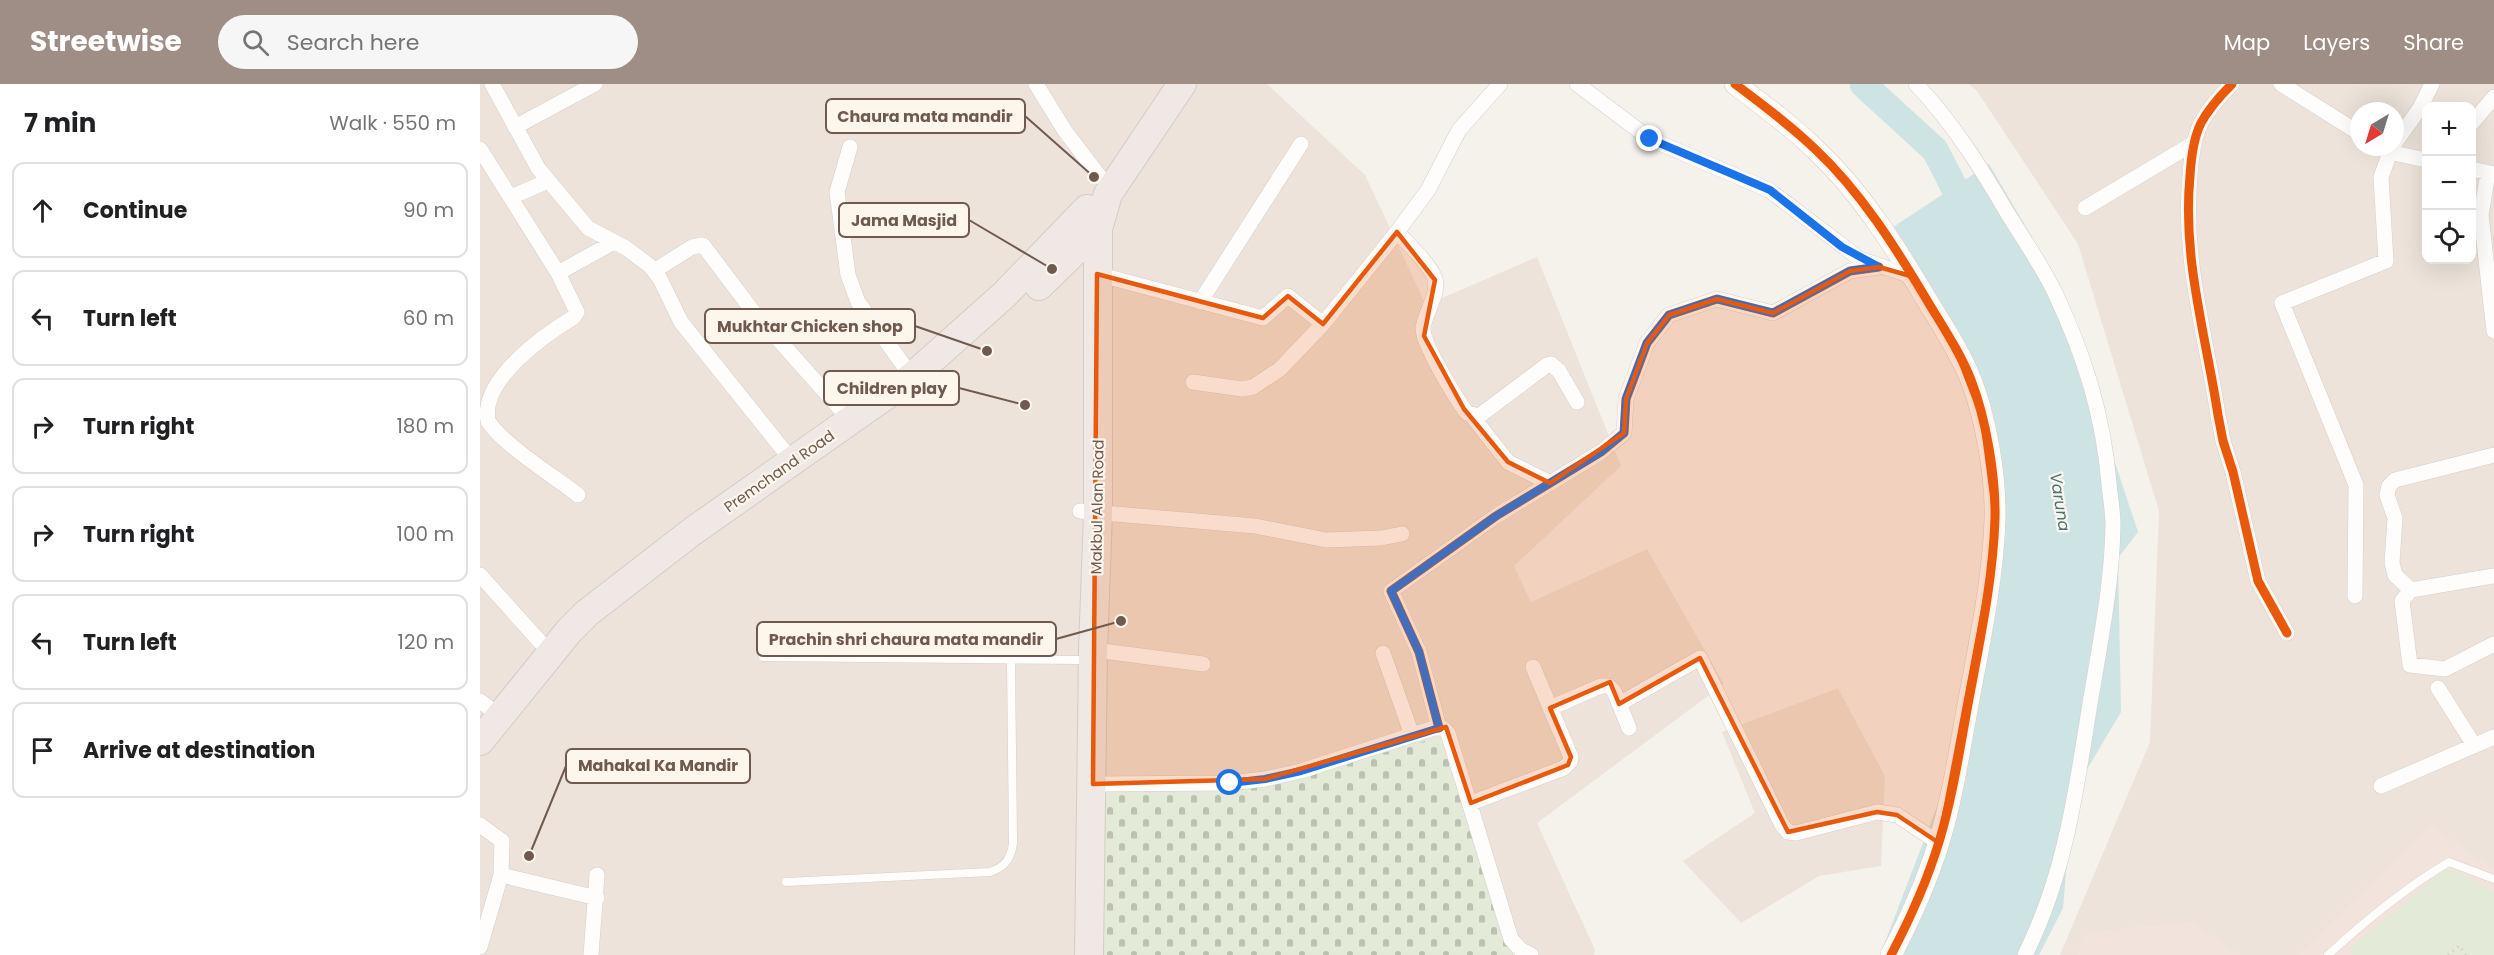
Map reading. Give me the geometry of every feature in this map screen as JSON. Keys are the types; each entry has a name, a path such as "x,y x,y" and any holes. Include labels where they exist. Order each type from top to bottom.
{"highway":[{"name":"Makbul Alan Road","path":"1089,512 1082,231 1087,209 1100,177 1162,84"},
{"name":"Makbul Alan Road","path":"1089,955 1083,848 1084,653 1098,229 1108,194 1182,84"},
{"name":"Premchand Road","path":"480,741 490,708 551,654 569,631 610,593 693,531 912,377 959,338 1004,295 1087,209"},
{"name":"Premchand Road","path":"480,765 599,623 692,549 837,454 941,377 1082,244"},
{"name":"Makbul Alan Road","path":"1074,955 1083,848 1092,783 1084,653"}],"street":[{"path":"492,84 530,156 548,181 588,228 640,257 654,271 681,322 793,462"},
{"path":"515,127 595,84"},
{"path":"1036,84 1065,131 1100,177"},
{"path":"1193,382 1224,388 1253,387 1280,369 1323,324 1397,232 1432,183 1459,130 1500,84"},
{"path":"1577,84 1650,139 1770,190 1842,247 1879,267 1914,278"},
{"path":"1735,84 1784,120 1841,176 1897,249 1954,345 1971,380 1984,429 1995,517 1990,574 1974,672 1952,792 1939,843 1920,892 1891,955"},
{"path":"1917,84 1938,106 1979,164 2055,292 2083,356 2096,398 2107,459 2113,524 2109,588 2079,773 2066,847 2051,895 2025,955"},
{"path":"2232,84 2208,111 2194,143 2188,190 2189,246 2218,415 2234,472 2258,581 2287,633"},
{"path":"2281,84 2350,127"},
{"path":"2404,128 2420,108 2432,84"},
{"path":"2476,118 2494,97"},
{"path":"2085,208 2194,143"},
{"path":"1200,302 1300,144"},
{"path":"850,147 837,192 848,275 858,302 912,377"},
{"path":"480,149 558,273 577,309 576,314 527,345 507,363 489,386 483,407 489,423 497,432 578,495"},
{"path":"2404,152 2422,158"},
{"path":"2355,596 2356,485 2283,303 2386,261 2381,177 2387,156"},
{"path":"2476,171 2491,173 2481,215 2494,331"},
{"path":"511,197 548,181"},
{"path":"1397,232 1435,280 1436,286 1425,321 1424,336 1464,409 1508,462 1550,483"},
{"path":"558,273 614,242"},
{"path":"654,271 697,245 703,246 752,310 851,421"},
{"path":"1439,728 1419,652 1391,591 1496,516 1601,452 1624,433 1626,399 1647,343 1669,315 1717,299 1773,313 1850,271 1879,267"},
{"path":"1097,274 1263,318 1288,296 1323,324"},
{"path":"1472,416 1484,413 1551,364 1559,371 1577,402"},
{"path":"2411,590 2395,575 2392,563 2395,518 2387,495 2389,486 2395,480 2494,455"},
{"path":"1089,512 1245,525 1326,540 1381,538 1402,534"},
{"path":"480,575 551,654"},
{"path":"2494,576 2411,590 2402,602 2410,665 2445,669 2494,645"},
{"path":"1084,653 1203,664"},
{"path":"1383,653 1412,735"},
{"path":"1619,704 1700,658 1782,825 1788,832 1796,833 1877,812 1886,812 1906,820 1939,843"},
{"path":"1471,803 1568,765 1571,757 1533,667"},
{"path":"1550,708 1606,685 1612,688 1629,728"},
{"path":"2438,688 2474,745"},
{"path":"1092,783 1230,783 1265,779 1301,771 1439,728 1448,733 1511,939 1521,950 1531,955"},
{"path":"2381,786 2494,737"},
{"path":"480,825 502,841 501,875 480,947"},
{"path":"501,875 597,898"},
{"path":"591,955 597,875"}],"lane":[{"path":"763,657 1011,659 1084,653"},
{"path":"786,882 990,872 1001,868 1012,853 1013,843 1011,659"},
{"path":"2328,955 2416,882 2449,862 2494,879"}],"path":[{"path":"2448,955 2459,946 2466,955"}],"highlighted area":[{"path":"1397,232 1435,280 1424,336 1464,409 1508,462 1550,483 1624,433 1626,399 1647,343 1669,315 1717,299 1773,313 1850,271 1879,267 1914,277 1954,345 1982,418 1995,517 1990,574 1939,843 1897,815 1877,812 1788,832 1700,658 1619,704 1610,682 1550,708 1571,757 1568,765 1471,803 1446,727 1265,779 1093,784 1097,274 1263,318 1288,296 1323,324"}],"shaded area":[{"path":"480,84 1267,84 1365,175 1426,305 1537,257 1621,466 1514,566 1531,602 1647,549 1724,684 1537,823 1595,950 1594,955 480,955"},
{"path":"1969,84 2494,84 2494,955 2060,955 2150,742 2159,511 2078,244 1977,91"},
{"path":"1838,688 1885,776 1881,866 1819,876 1741,923 1683,861 1755,813 1722,732"},
{"path":"2430,825 2494,870 2494,955 2298,955"},
{"path":"2190,922 2241,955 2077,955 2087,932"}],"green space":[{"path":"1446,735 1512,955 1092,955 1094,788 1274,784"},
{"path":"2452,869 2494,892 2494,955 2353,955 2348,950 2444,870"}],"water":[{"path":"1989,164 2051,270 2138,532 2118,558 2121,712 2073,793 2063,908 2039,955 1880,955 1956,757 1998,544 1974,369 1890,229"}],"waterway":[{"name":"Varuna","path":"1863,84 1935,150 1971,220"}],"cycle path":[{"path":"1735,84 1786,123 1815,149 1848,183 1877,221 1962,360 1976,395 1989,448 1995,502 1992,564 1956,771 1934,857 1918,900 1891,955"},
{"path":"2232,84 2204,118 2194,142 2188,207 2192,267 2223,441 2233,472 2258,581 2287,633"},
{"path":"1439,728 1419,652 1391,591 1496,516 1601,452 1624,433 1626,399 1647,343 1669,315 1717,299 1773,313 1850,271 1879,267"}],"place":[{"name":"Chaura mata mandir","path":"1094,177"},
{"name":"Jama Masjid","path":"1052,269"},
{"name":"Mukhtar Chicken shop","path":"987,351"},
{"name":"Children play","path":"1025,405"},
{"name":"Prachin shri chaura mata mandir","path":"1121,621"},
{"name":"Mahakal Ka Mandir","path":"529,856"}],"route":[{"path":"1230,783 1265,779 1301,771 1439,728 1419,652 1391,591 1496,516 1614,443 1624,433 1626,399 1647,343 1669,315 1717,299 1773,313 1850,271 1879,267 1860,259 1842,247 1770,190 1650,139"}]}
